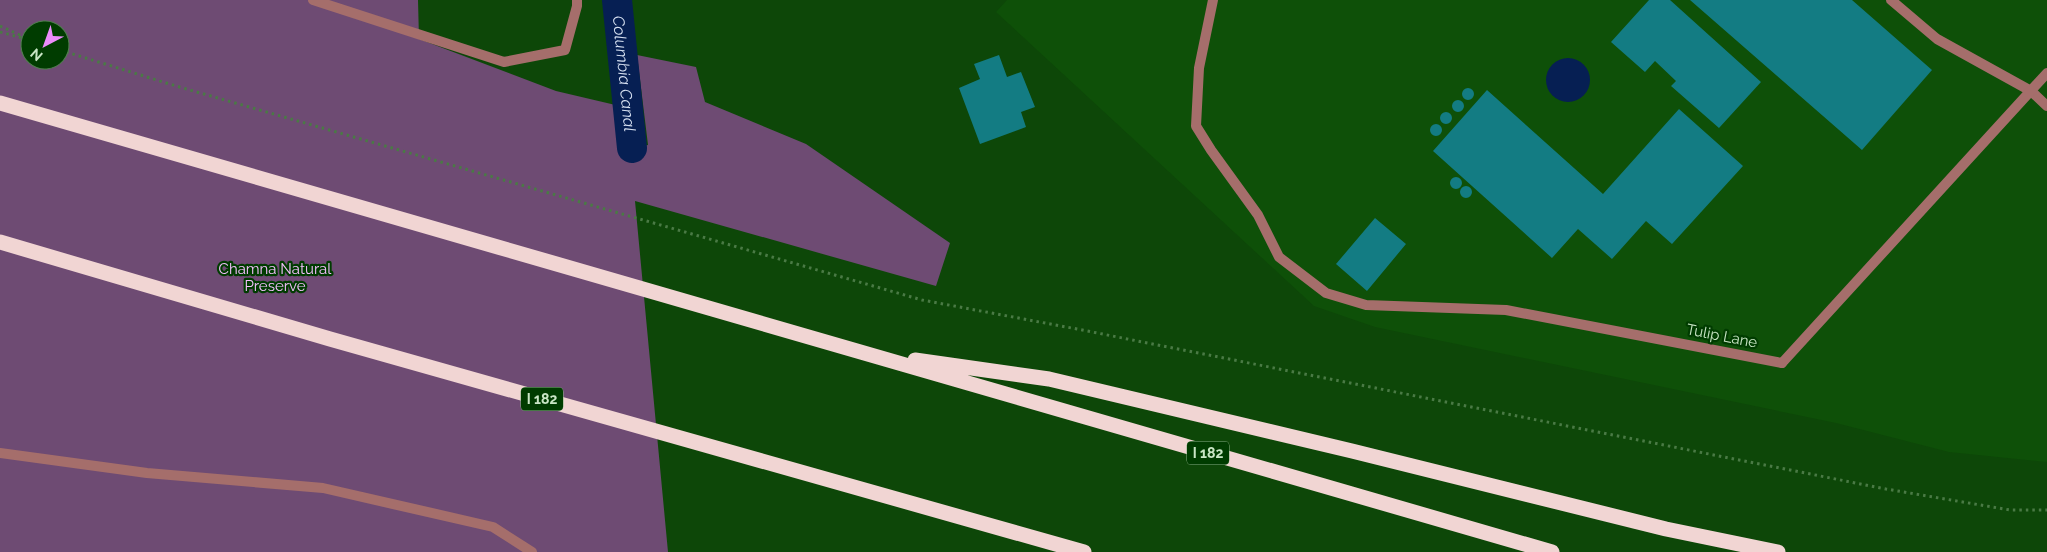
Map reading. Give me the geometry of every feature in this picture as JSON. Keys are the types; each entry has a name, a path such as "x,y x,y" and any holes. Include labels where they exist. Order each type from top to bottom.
{"highway":[{"name":"I 182","path":"0,103 1552,552"},
{"name":"I 182","path":"0,242 330,339 1084,552"},
{"path":"864,354 1049,378 1362,453 1666,529 1778,552"}],"street":[{"path":"313,0 504,62 565,50 577,0"},
{"name":"Tulip Lane","path":"1213,0 1199,68 1196,126 1258,215 1279,257 1326,293 1366,305 1506,310 1782,363 2047,73"},
{"path":"1891,0 1937,39 2031,91 2047,106"},
{"path":"0,453 147,473 324,488 493,527 532,552"}],"path":[{"path":"0,26 20,36"},
{"path":"0,32 20,38"},
{"path":"70,53 176,86 922,300 1077,328 1886,489 2010,510 2047,510"}],"shaded area":[{"path":"1007,0 2047,0 2047,462 1949,452 1836,423 1375,327 1314,306 996,12"}],"green space":[{"name":"Chamna Natural Preserve","path":"0,0 418,0 419,39 556,91 624,107 630,148 648,145 637,55 696,67 705,102 806,144 950,243 936,286 635,201 668,552 0,552"}],"water":[{"path":"1568,58 1580,62 1586,68 1590,80 1586,92 1580,98 1568,102 1556,98 1550,92 1546,80 1550,68 1556,62"}],"building":[{"path":"1649,0 1670,0 1761,82 1719,128 1671,86 1676,81 1655,61 1645,72 1611,42"},
{"path":"1690,0 1852,0 1932,70 1862,150"},
{"path":"999,55 1007,77 1021,72 1035,107 1021,112 1026,127 980,144 959,88 980,79 974,64"},
{"path":"1470,88 1473,89 1473,99 1466,100 1463,99 1462,92 1463,89"},
{"path":"1487,90 1603,194 1679,109 1743,166 1672,244 1646,221 1612,259 1578,229 1552,258 1433,151"},
{"path":"1456,100 1460,100 1464,106 1460,112 1456,112 1452,108 1452,104"},
{"path":"1444,112 1448,112 1452,118 1448,124 1444,124 1440,120 1440,116"},
{"path":"1438,124 1441,125 1441,135 1434,136 1431,135 1430,128 1431,125"},
{"path":"1454,177 1458,177 1462,183 1458,189 1454,189 1450,185 1450,181"},
{"path":"1464,186 1468,186 1472,192 1468,198 1464,198 1460,194 1460,190"},
{"path":"1375,218 1406,244 1367,291 1336,264"}],"waterway":[{"name":"Columbia Canal","path":"617,0 632,148"}]}
